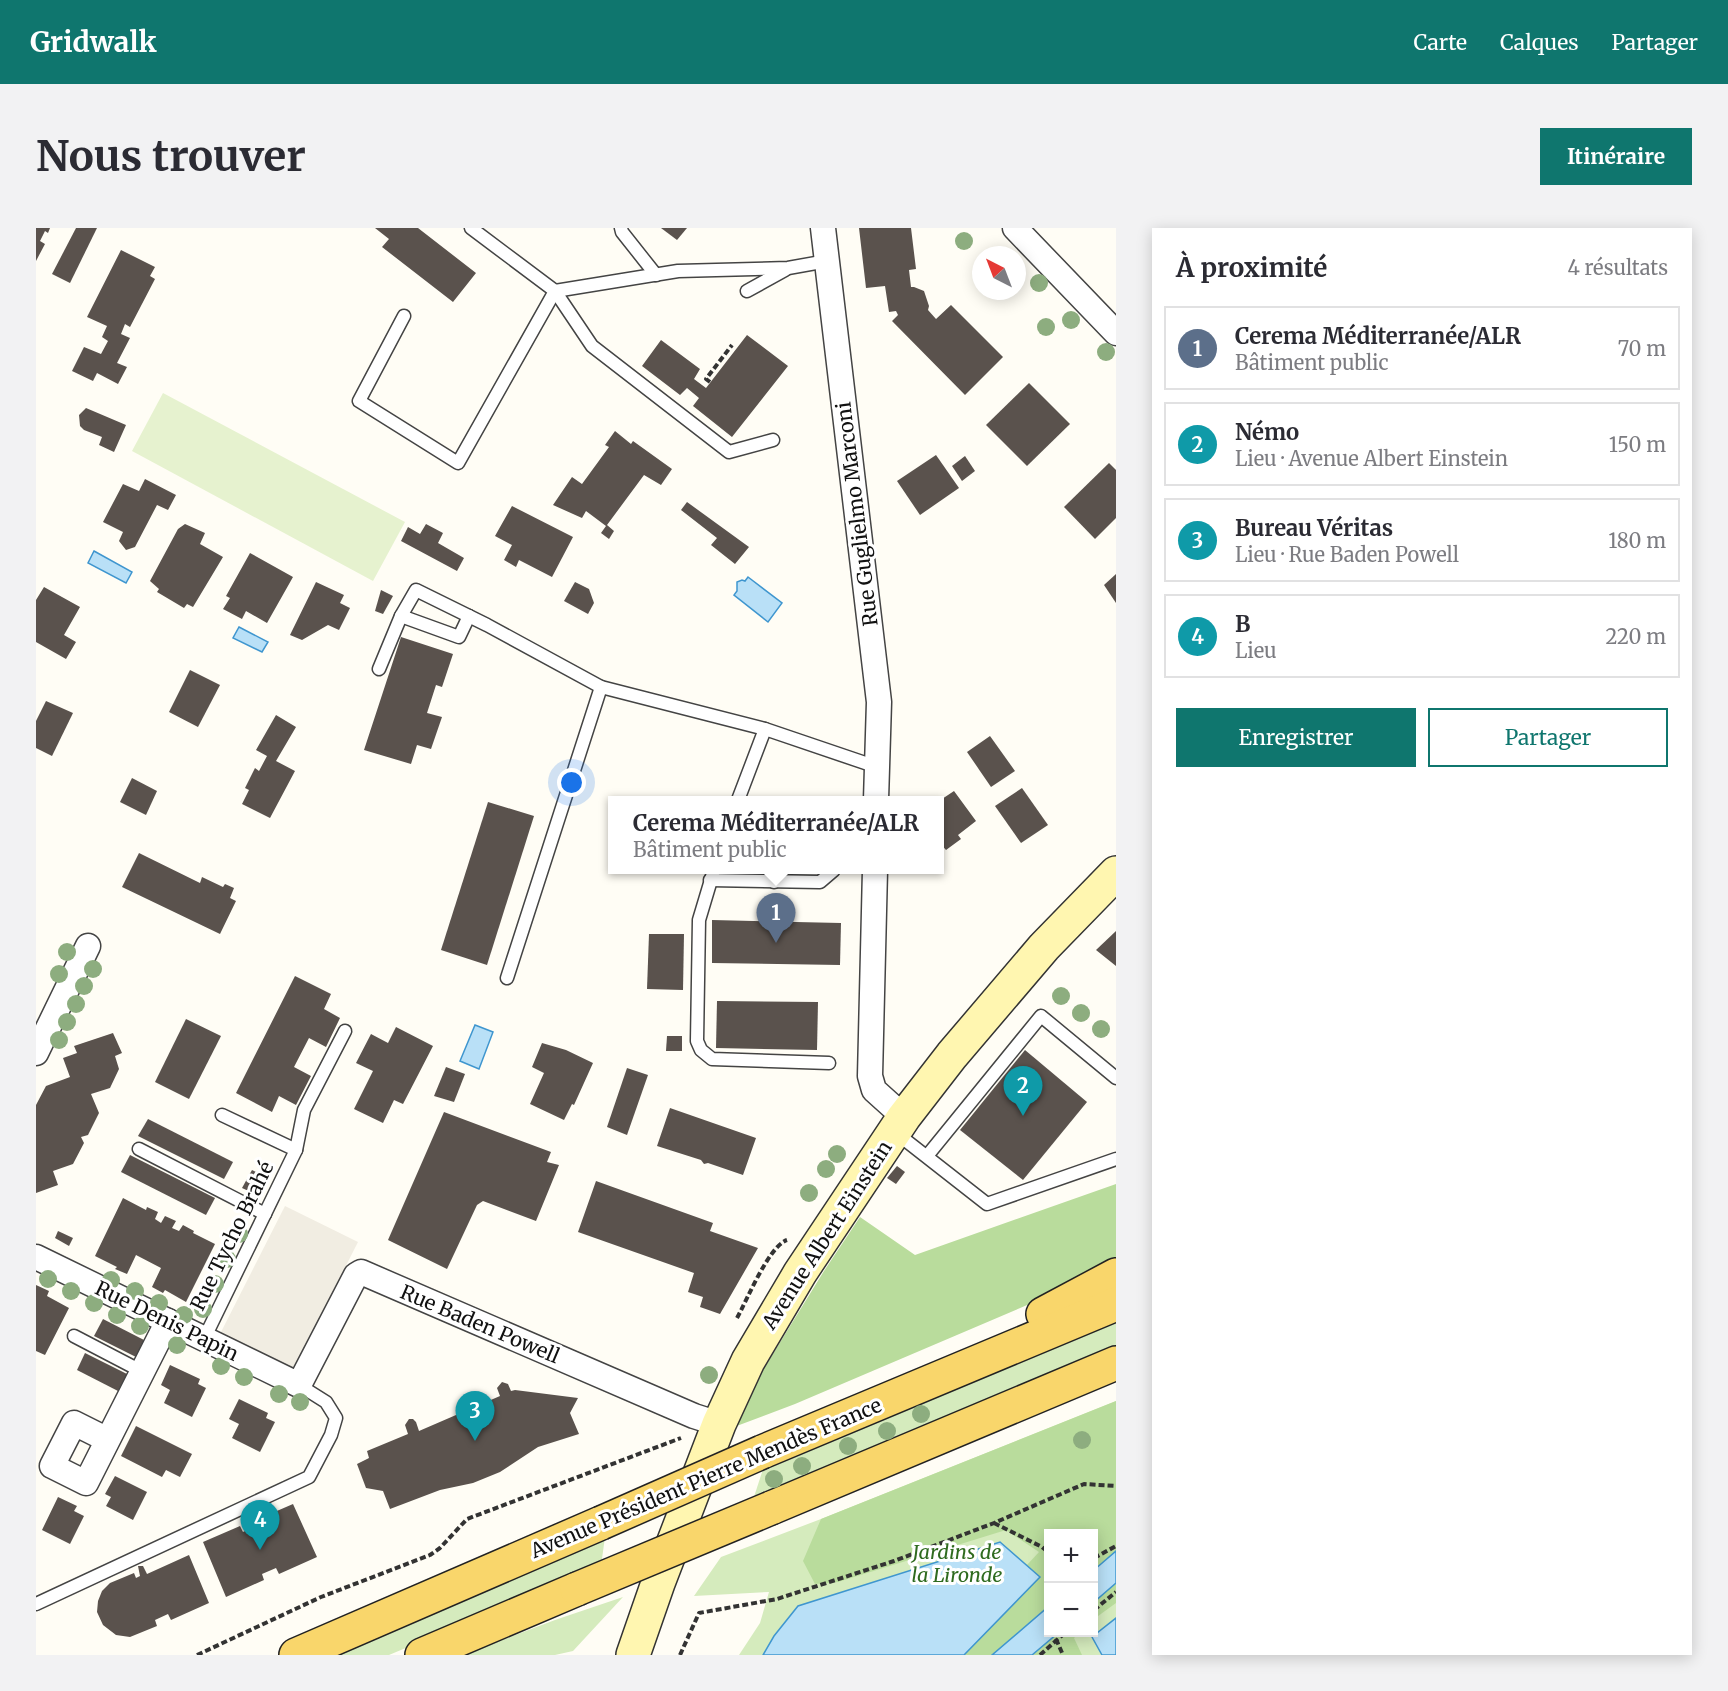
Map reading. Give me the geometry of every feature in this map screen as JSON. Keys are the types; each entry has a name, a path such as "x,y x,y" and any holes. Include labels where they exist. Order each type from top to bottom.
{"main road":[{"name":"Avenue Albert Einstein","path":"633,1655 719,1424 748,1361 800,1273 899,1124 971,1031 1044,947 1116,873"},
{"path":"1003,1352 1017,1328 1116,1275"},
{"name":"Avenue Président Pierre Mendès France","path":"296,1655 762,1452 1116,1304"},
{"path":"422,1655 771,1508 1108,1373"}],"street":[{"name":"Rue Guglielmo Marconi","path":"823,228 879,702 876,796"},
{"path":"1015,228 1116,333"},
{"path":"875,874 870,1076 874,1090 899,1124"},
{"path":"36,1053 88,946"},
{"name":"Rue Denis Papin","path":"36,1257 298,1385"},
{"name":"Rue Baden Powell","path":"298,1385 356,1275 361,1272 684,1412 719,1424"},
{"path":"106,1439 74,1423 52,1466 86,1483 168,1321"}],"lane":[{"path":"471,228 555,291 592,346 729,452 773,440"},
{"path":"621,228 656,275"},
{"path":"555,291 678,271 788,268 827,261"},
{"path":"747,291 788,268"},
{"path":"404,316 359,401 458,463 555,291"},
{"path":"379,669 401,616 416,590 602,687 765,729 877,767"},
{"path":"401,616 459,637 468,616"},
{"path":"507,978 602,687"},
{"path":"740,796 765,729"},
{"path":"829,874 820,882 774,876 712,875 699,920 698,1041 701,1050 712,1059 829,1063"},
{"path":"927,1156 1041,1016 1116,1078"},
{"name":"Rue Tycho Brahé","path":"204,1340 296,1150 304,1110 345,1031"},
{"name":"Rue Tycho Brahé","path":"222,1115 296,1150"},
{"path":"899,1124 927,1156 987,1204 1116,1159"},
{"path":"139,1149 265,1214"},
{"path":"75,1336 142,1372"},
{"path":"36,1604 309,1476 332,1435 336,1418 326,1402 298,1385"}],"path":[{"path":"710,382 706,379 732,345"},
{"path":"196,1655 321,1597 430,1555 441,1548 466,1519 684,1436"},
{"path":"680,1655 699,1613 777,1599 894,1561 994,1523 1084,1485 1116,1486"},
{"path":"994,1523 1044,1549"},
{"path":"1098,1556 1116,1546"},
{"path":"1098,1607 1116,1592"},
{"path":"1040,1655 1060,1637"},
{"path":"1056,1640 1063,1655"}],"green space":[{"path":"163,393 405,522 373,581 132,451"},
{"path":"1116,1184 1116,1260 1072,1286 795,1404 726,1430 860,1217 915,1255"},
{"path":"1116,1318 1116,1347 753,1500 764,1466"},
{"name":"Jardins de la Lironde","path":"1116,1401 1116,1655 739,1655 760,1623 769,1592 694,1596 721,1557"},
{"path":"1116,1401 1116,1603 1098,1616 1098,1529 1044,1529 1044,1637 1075,1637 1082,1655 943,1655 1039,1552 1006,1530 838,1582 815,1584 803,1561 821,1519"},
{"path":"605,1537 601,1566 389,1655 332,1655"},
{"path":"623,1597 573,1651 555,1655 462,1655 555,1620"}],"shaded area":[{"path":"285,1206 358,1242 293,1370 220,1334"}],"water":[{"path":"94,551 132,572 126,583 88,563"},
{"path":"748,577 782,603 768,622 734,595 737,591 737,582 745,581"},
{"path":"239,627 268,642 262,652 233,638"},
{"path":"475,1025 493,1032 479,1069 460,1061"},
{"path":"1000,1542 1040,1577 964,1655 763,1655 774,1636 798,1606"},
{"path":"1116,1551 1116,1583 1098,1599 1098,1583 1098,1567"},
{"path":"1044,1610 1044,1637 1053,1637 1032,1655 992,1655"},
{"path":"1116,1618 1116,1655 1102,1655 1092,1637 1098,1637 1098,1632"}],"building":[{"path":"36,228 50,228 48,233 45,231 40,241 45,244 36,261"},
{"path":"76,228 97,228 70,283 52,274"},
{"path":"375,228 418,228 476,273 453,302 382,247 389,239"},
{"path":"661,228 687,228 677,240"},
{"path":"859,228 911,228 916,269 909,270 911,287 924,291 929,306 928,310 936,319 951,305 1003,357 965,395 892,321 898,315 896,311 889,312 885,286 866,288"},
{"path":"121,250 155,267 150,276 155,279 130,327 125,324 121,334 130,338 117,363 127,367 118,384 97,373 93,381 72,371 84,347 101,354 108,341 102,337 107,326 87,317"},
{"path":"747,335 788,366 732,437 693,406 699,398 687,388 680,395 642,366 661,340 700,369 694,379 706,388"},
{"path":"1029,383 1070,424 1027,466 986,425"},
{"path":"86,408 126,425 114,452 99,445 102,437 80,426 79,415"},
{"path":"615,431 631,444 633,441 672,469 661,485 644,475 607,525 614,531 609,539 601,533 606,526 586,511 582,518 553,505 572,477 582,484 609,447 605,445"},
{"path":"936,455 959,488 920,515 897,481"},
{"path":"965,456 975,471 962,481 952,466"},
{"path":"1109,463 1116,470 1116,518 1095,539 1064,507"},
{"path":"145,479 176,495 168,510 157,505 135,547 126,550 119,541 123,532 103,522 123,484 139,491"},
{"path":"687,502 749,547 735,564 711,545 717,538 681,510"},
{"path":"512,506 573,537 552,577 519,560 516,567 504,560 512,545 495,536"},
{"path":"185,524 205,533 200,544 223,557 193,607 187,604 184,608 157,592 159,589 150,581 178,529"},
{"path":"426,524 443,533 438,543 464,558 457,571 401,541 408,527 420,534"},
{"path":"250,553 293,577 267,623 246,611 242,619 223,609 230,598 226,596"},
{"path":"1116,574 1116,603 1104,585"},
{"path":"316,582 344,595 340,603 350,608 339,630 328,625 302,640 290,635"},
{"path":"575,582 589,589 594,603 588,614 564,601"},
{"path":"44,587 80,607 64,635 76,642 66,659 36,642 36,600"},
{"path":"381,590 393,596 383,614 375,611"},
{"path":"401,637 453,654 442,687 436,685 427,713 442,717 431,749 417,745 411,764 364,750"},
{"path":"190,670 220,685 198,727 169,712"},
{"path":"46,701 73,713 52,756 36,748 36,721"},
{"path":"276,715 296,727 276,761 295,771 270,818 242,804 249,790 245,788 255,768 259,771 267,756 256,750"},
{"path":"990,736 1015,771 991,787 967,752"},
{"path":"132,778 157,791 146,815 120,802"},
{"path":"1022,788 1048,825 1021,843 995,806"},
{"path":"954,791 976,821 958,835 961,839 946,850 944,848 944,798"},
{"path":"488,802 534,816 487,965 441,950"},
{"path":"139,853 200,883 202,877 223,887 225,884 234,888 230,898 236,901 220,934 122,887"},
{"path":"712,920 841,923 840,965 712,963"},
{"path":"1116,931 1116,966 1096,950"},
{"path":"649,934 684,934 683,990 647,989"},
{"path":"295,976 331,994 324,1009 340,1018 326,1047 309,1038 294,1067 311,1076 296,1105 279,1096 272,1112 236,1093"},
{"path":"717,1001 818,1002 817,1050 716,1048"},
{"path":"186,1019 221,1036 189,1099 155,1082"},
{"path":"396,1027 433,1046 403,1104 394,1100 383,1123 354,1109 373,1071 356,1063 371,1034 388,1043"},
{"path":"113,1033 122,1053 115,1056 119,1069 110,1088 91,1094 99,1113 88,1135 81,1137 84,1143 73,1164 53,1171 58,1185 36,1193 36,1105 46,1086 70,1077 63,1058 77,1053 74,1046"},
{"path":"667,1036 682,1036 682,1051 666,1051"},
{"path":"542,1043 566,1050 593,1063 574,1105 572,1104 564,1120 530,1104 544,1073 532,1067"},
{"path":"1025,1050 1087,1102 1023,1180 960,1130"},
{"path":"446,1067 465,1074 454,1102 434,1096"},
{"path":"627,1068 648,1075 627,1135 607,1127"},
{"path":"670,1108 756,1138 743,1175 708,1163 704,1164 701,1160 657,1146"},
{"path":"444,1112 551,1152 547,1162 559,1165 536,1221 483,1201 477,1205 447,1269 388,1240"},
{"path":"148,1119 233,1162 224,1179 138,1136"},
{"path":"130,1155 215,1198 206,1215 121,1172"},
{"path":"897,1166 905,1172 896,1184 887,1178"},
{"path":"252,1170 262,1175 253,1193 242,1188"},
{"path":"596,1181 713,1223 710,1231 758,1248 720,1314 700,1307 703,1297 688,1292 694,1273 578,1232"},
{"path":"123,1198 146,1210 147,1207 158,1212 155,1219 161,1223 165,1216 176,1221 172,1228 179,1231 183,1225 215,1244 186,1302 165,1290 163,1293 152,1287 161,1268 136,1255 127,1274 95,1256"},
{"path":"58,1231 73,1238 69,1246 55,1238"},
{"path":"36,1285 49,1291 47,1296 69,1308 45,1355 36,1351"},
{"path":"103,1319 144,1340 136,1357 94,1336"},
{"path":"85,1353 127,1374 118,1391 77,1370"},
{"path":"170,1365 200,1379 198,1384 206,1388 192,1417 164,1403 170,1390 161,1385"},
{"path":"502,1382 508,1384 511,1391 578,1398 570,1413 579,1434 538,1447 500,1472 473,1483 440,1490 390,1509 383,1491 366,1488 357,1464 369,1458 367,1451 408,1434 405,1425 409,1419 416,1422 419,1431 500,1396 497,1388"},
{"path":"239,1399 268,1413 266,1418 275,1422 260,1452 232,1438 239,1424 229,1419"},
{"path":"136,1426 192,1454 180,1477 166,1470 162,1477 121,1456"},
{"path":"115,1476 147,1492 133,1520 106,1506 111,1497 105,1494"},
{"path":"58,1497 77,1506 74,1511 84,1516 70,1544 42,1530"},
{"path":"293,1504 317,1557 279,1574 276,1568 262,1574 264,1580 226,1597 203,1542 240,1526 243,1532 247,1530 244,1523 248,1519 254,1527 259,1525 256,1520"},
{"path":"189,1555 209,1603 171,1620 168,1614 155,1620 157,1626 130,1637 116,1635 103,1625 97,1612 98,1601 102,1591 110,1583 134,1573 136,1578 140,1576 138,1566 143,1566 147,1574"}],"place":[{"name":"Cerema Méditerranée/ALR","path":"776,943"},
{"name":"Némo","path":"1023,1116"},
{"name":"Bureau Véritas","path":"475,1441"},
{"name":"B","path":"260,1550"}]}
